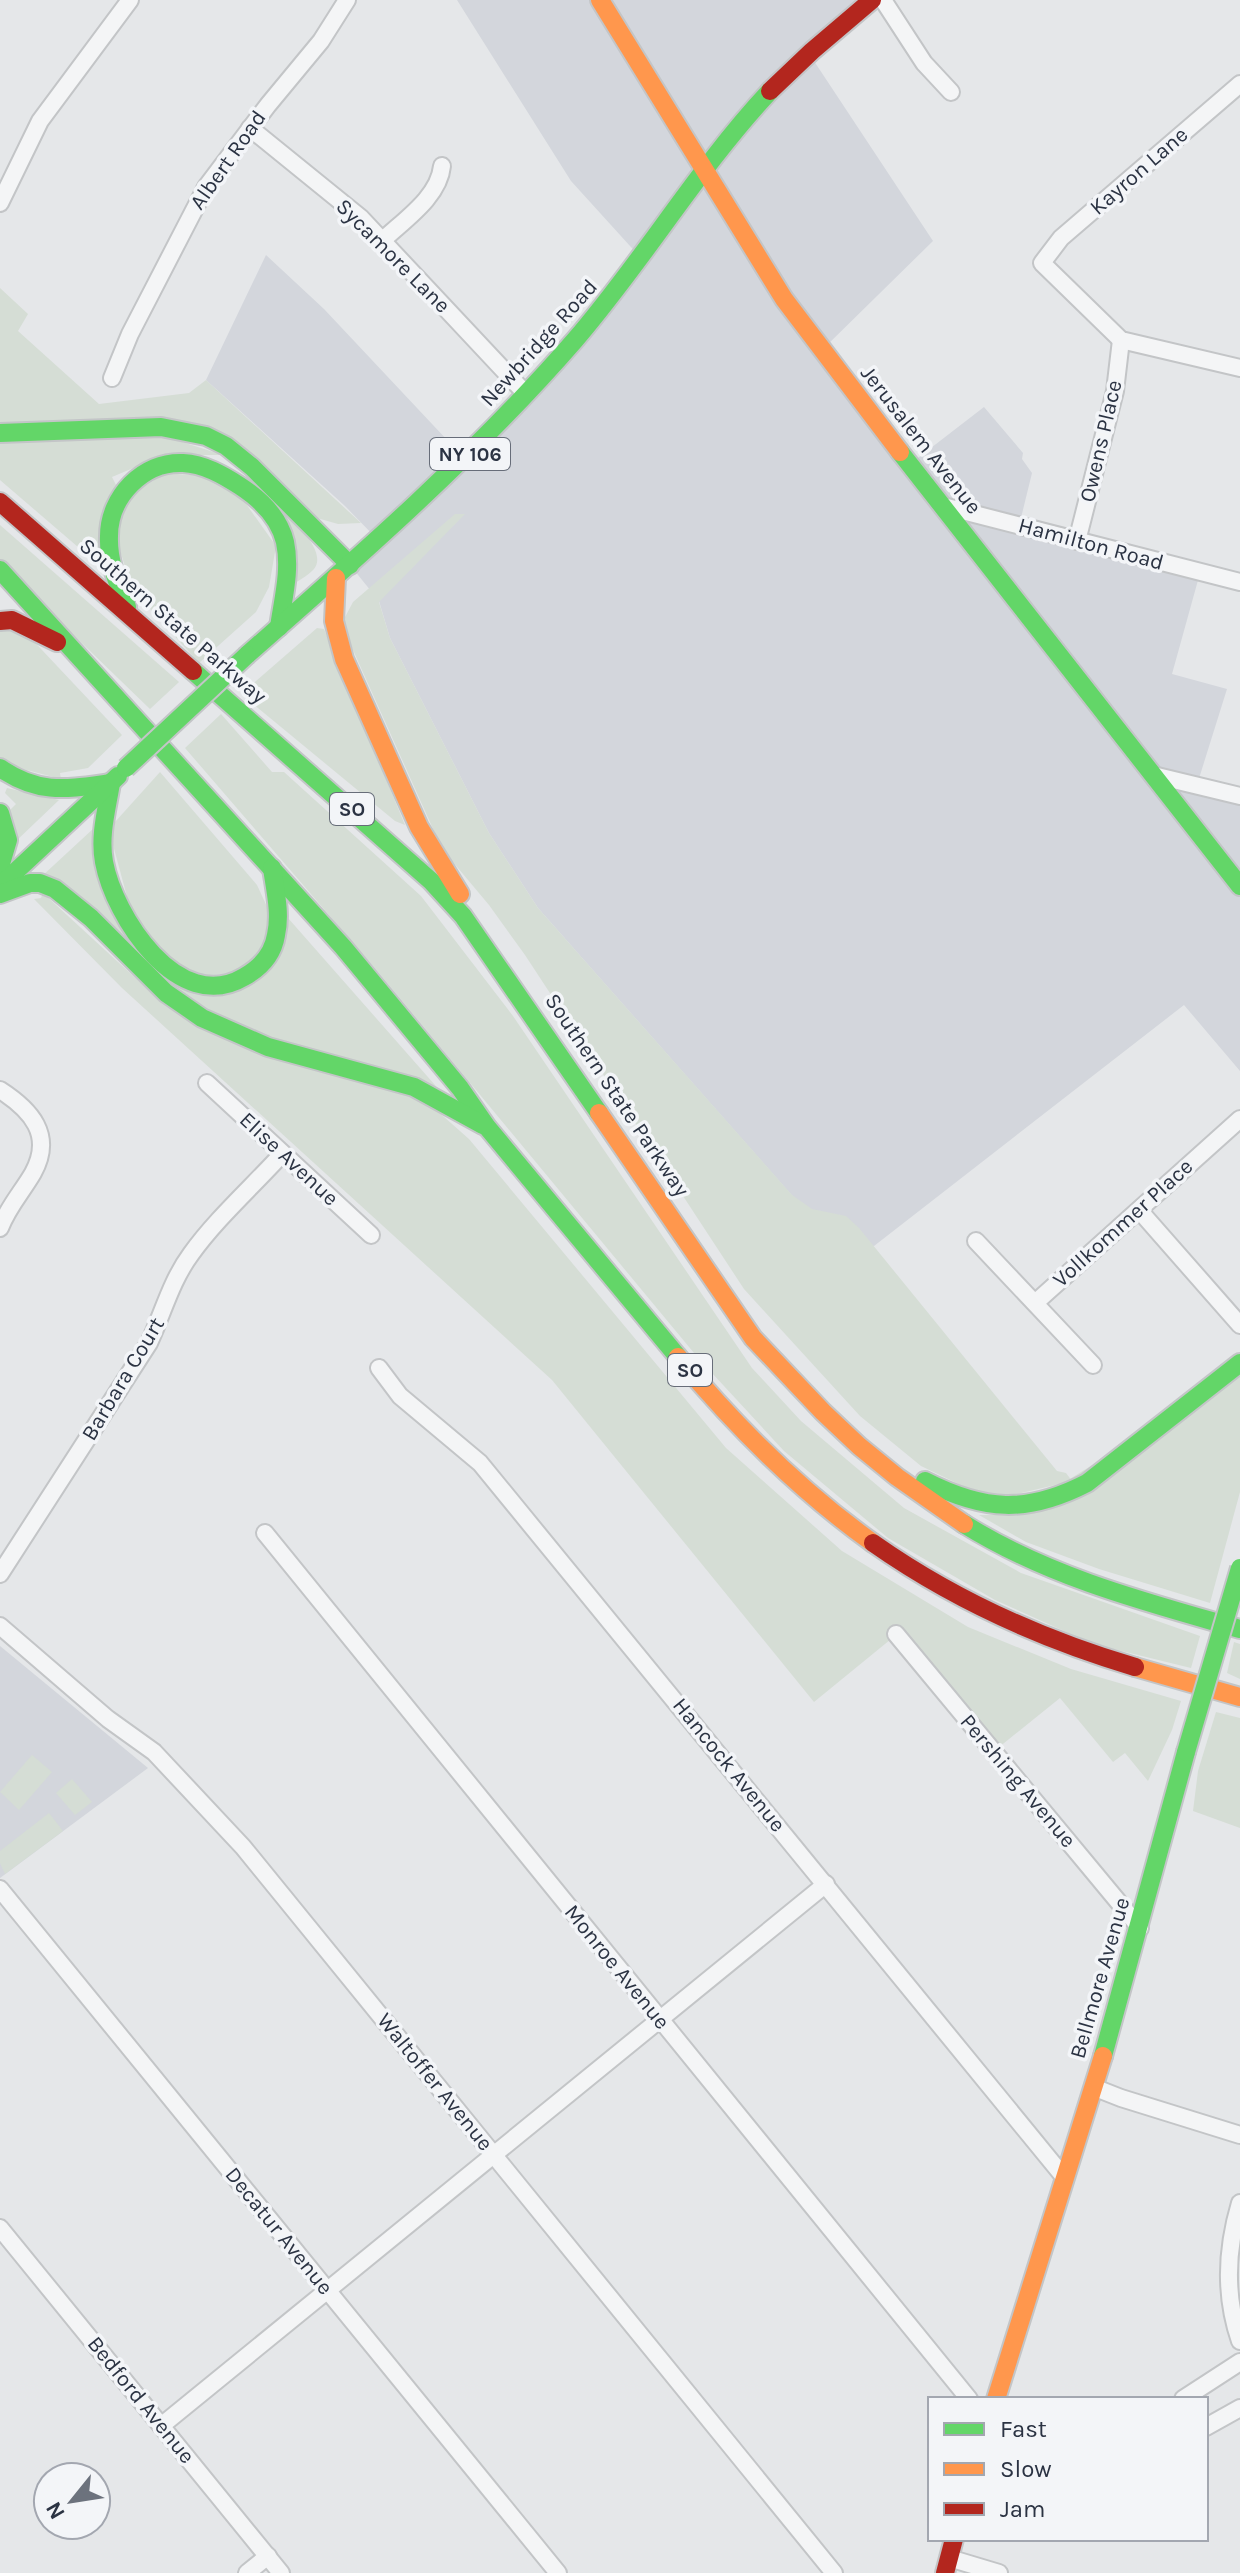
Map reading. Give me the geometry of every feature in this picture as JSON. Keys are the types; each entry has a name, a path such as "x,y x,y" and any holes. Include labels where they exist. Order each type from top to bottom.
{"main road":[{"name":"Jerusalem Avenue","path":"600,0 784,299 821,351 1240,886"},
{"name":"Newbridge Road","path":"0,886 247,655 466,458 618,290 758,103 824,40 872,0"},
{"path":"0,433 161,427 206,436 226,446 252,467 350,565"},
{"path":"137,622 119,593 109,563 106,547 110,518 128,485 150,470 181,462 203,465 235,480 275,517 285,540 287,558 279,627"},
{"name":"Southern State Parkway","path":"0,502 431,881 479,936 753,1338 795,1386 843,1433 913,1491 963,1525 1018,1554 1127,1597 1240,1629"},
{"name":"SO","path":"0,570 343,947 460,1088 487,1127 720,1406 778,1466 840,1519 924,1577 1009,1622 1110,1661 1240,1697"},
{"path":"336,578 336,636 404,795 419,827 538,1022"},
{"path":"0,621 12,620 75,652"},
{"path":"0,768 18,781 47,790 111,783 103,845 107,878 138,937 151,953 173,973 194,983 222,985 250,975 267,958 278,929 272,868"},
{"path":"0,813 9,840 0,867"},
{"path":"0,894 15,886 36,881 51,886 75,904 156,985 203,1019 269,1048 413,1087 487,1127"},
{"path":"843,1433 964,1500 996,1506 1034,1504 1059,1497 1087,1483 1240,1363"},
{"name":"Bellmore Avenue","path":"997,2397 1140,1928 1186,1752 1240,1568"},
{"path":"947,2566 953,2541"}],"street":[{"name":"Albert Road","path":"112,378 130,334 206,187 321,41 347,0"},
{"path":"883,0 924,63 951,92"},
{"path":"0,203 40,121 126,2"},
{"name":"Kayron Lane","path":"1121,340 1042,263 1061,238 1240,84"},
{"name":"Sycamore Lane","path":"250,128 361,218 526,394"},
{"path":"383,240 433,191 442,166"},
{"path":"1121,340 1240,368"},
{"name":"Owens Place","path":"1077,541 1115,391 1121,340"},
{"name":"Hamilton Road","path":"942,505 1240,582"},
{"path":"1153,775 1240,796"},
{"name":"Elise Avenue","path":"207,1083 371,1235"},
{"path":"0,1090 23,1104 37,1124 41,1139 33,1172 6,1211 0,1228"},
{"name":"Vollkommer Place","path":"1093,1365 1035,1303 1240,1119"},
{"name":"Barbara Court","path":"0,1574 149,1343 171,1287 191,1254 282,1154"},
{"path":"1139,1210 1240,1325"},
{"path":"976,1241 1035,1303"},
{"name":"Hancock Avenue","path":"379,1368 400,1396 480,1463 1064,2177"},
{"name":"Monroe Avenue","path":"265,1533 967,2397"},
{"name":"Waltoffer Avenue","path":"0,1626 108,1719 154,1752 254,1859 834,2573"},
{"name":"Pershing Avenue","path":"896,1634 1140,1928"},
{"path":"161,2426 826,1884"},
{"name":"Decatur Avenue","path":"0,1889 558,2573"},
{"path":"1093,2087 1240,2135"},
{"path":"1240,2203 1228,2258 1228,2285 1231,2314 1240,2341"},
{"name":"Bedford Avenue","path":"0,2228 281,2573"},
{"path":"1186,2397 1240,2362"},
{"path":"1208,2426 1240,2408"},
{"path":"247,2573 268,2556"},
{"path":"947,2566 999,2573"}],"shaded area":[{"path":"457,0 869,0 808,52 933,241 821,351 1240,886 1240,1071 1184,1005 874,1246 826,1234 538,908 489,833 390,638 379,601 350,565 378,540 345,506 206,380 266,255 324,309 464,458 640,257 571,181"},
{"path":"0,288 28,314 18,331 99,404 189,393 206,380 361,523 338,524 310,516 222,436 0,423"},
{"path":"984,407 1023,453 1022,459 1032,473 1019,526 1200,573 1172,674 1227,689 1196,788 1240,800 1240,880 914,461"},
{"path":"157,434 223,455 164,455 112,477 117,487 99,551 92,559 0,480 0,439"},
{"path":"165,473 203,476 239,494 276,546 269,587 256,612 199,663 132,589 114,531 130,496"},
{"path":"276,503 305,534 316,552 314,569 288,587"},
{"path":"455,514 465,514 379,602 390,638 489,833 538,908 792,1195 812,1209 846,1216 859,1228 1057,1471 1066,1473 1072,1481 992,1500 921,1466 860,1416 744,1289 525,955 489,905 442,849 340,621 353,602"},
{"path":"0,525 179,682 150,709 0,564"},
{"path":"0,627 26,633 122,735 88,768 60,773 61,779 0,763"},
{"path":"317,628 324,629 405,825 395,821 241,694"},
{"path":"221,714 272,772 284,772 421,896 513,1016 752,1368 801,1421 904,1508 1021,1573 1200,1636 1191,1668 1093,1644 995,1600 888,1538 784,1451 699,1359 379,973 185,748"},
{"path":"160,772 257,885 269,911 271,933 243,971 191,978 133,919 112,841 115,822"},
{"path":"7,788 59,800 15,842 8,812 16,804 5,793"},
{"path":"94,828 108,907 209,996 288,918 442,1093 209,1017 41,877"},
{"path":"43,893 167,1007 426,1101 469,1139 726,1448 842,1551 968,1627 1071,1669 1181,1701 1172,1730 1148,1781 1125,1753 1113,1762 1060,1698 993,1752 896,1635 814,1702 552,1380 122,988 34,899 41,898"},
{"path":"1240,1373 1240,1492 1210,1603 1099,1569 1026,1542 979,1515 1012,1515"},
{"path":"1234,1642 1240,1644 1240,1679 1227,1673"},
{"path":"0,1646 148,1768 0,1878"},
{"path":"1216,1712 1240,1718 1240,1828 1193,1811 1198,1771"},
{"path":"32,1755 52,1772 19,1810 0,1792"},
{"path":"72,1779 92,1802 75,1815 56,1793"},
{"path":"49,1813 63,1831 5,1874 0,1863 0,1851"}],"traffic: fast":[{"path":"247,655 417,503 537,382 600,309 719,151 770,91"},
{"path":"0,433 161,427 206,436 226,446 252,467 350,565"},
{"path":"900,452 1240,886"},
{"path":"127,607 110,555 109,536 115,508 122,495 142,475 168,464 191,464 213,471 247,491 268,510 278,525 285,542 287,563 279,627"},
{"path":"0,570 343,947 678,1357"},
{"path":"126,768 247,655"},
{"path":"193,671 431,881 463,916 599,1113"},
{"path":"0,768 28,783 54,788 111,783 102,842 110,884 135,932 153,954 173,972 196,983 219,985 244,977 269,954 278,918 272,868"},
{"path":"0,886 118,776"},
{"path":"0,813 8,840 0,867"},
{"path":"0,894 30,883 55,889 91,918 166,993 202,1018 268,1047 414,1087 483,1125"},
{"path":"925,1481 967,1498 1006,1505 1045,1500 1065,1493 1087,1483 1240,1363"},
{"path":"964,1524 1030,1559 1098,1586 1240,1629"},
{"path":"1186,1752 1240,1568"},
{"path":"1103,2056 1186,1752"}],"traffic: slow":[{"path":"600,0 784,299 900,452"},
{"path":"336,578 334,621 344,659 419,827 460,894"},
{"path":"599,1113 753,1338 859,1446 964,1524"},
{"path":"678,1357 770,1456 819,1501 873,1543"},
{"path":"1135,1667 1240,1697"},
{"path":"997,2397 1103,2056"}],"traffic: jam":[{"path":"770,91 872,0"},
{"path":"0,502 193,671"},
{"path":"0,621 12,620 57,642"},
{"path":"873,1543 935,1582 999,1616 1066,1644 1135,1667"},
{"path":"945,2573 953,2541"}]}
